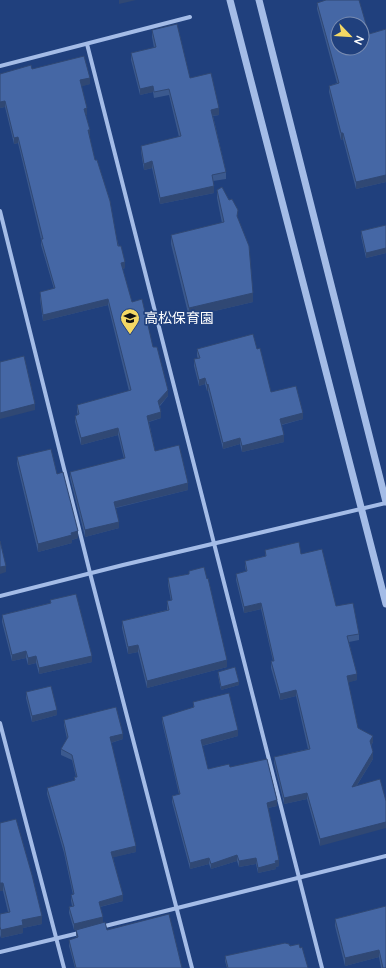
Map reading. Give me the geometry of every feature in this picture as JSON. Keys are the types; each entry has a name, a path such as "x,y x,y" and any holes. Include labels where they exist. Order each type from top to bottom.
{"street":[{"path":"230,0 386,604"},
{"path":"0,596 386,502 259,0"},
{"path":"0,66 190,17"},
{"path":"87,44 322,968"},
{"path":"0,211 90,573 192,968"},
{"path":"0,723 64,968"},
{"path":"94,929 386,856"},
{"path":"0,952 87,931"}],"building":[{"path":"326,0 359,0 364,16 330,16 330,50 317,3"},
{"path":"177,24 190,78 211,73 219,108 211,110 226,172 212,175 214,186 160,198 152,161 144,164 141,146 181,136 169,89 154,92 153,86 140,89 131,53 156,47 152,30"},
{"path":"386,29 386,175 356,182 329,86 339,83 332,56 370,56 370,34"},
{"path":"84,56 90,78 80,80 87,108 84,109 90,130 88,130 95,160 97,160 110,201 118,246 121,246 125,262 121,263 132,302 142,299 153,347 157,347 168,390 158,401 161,412 147,416 155,451 179,445 188,483 114,502 119,522 85,530 70,472 125,458 118,428 81,438 75,416 79,414 77,405 131,390 108,299 43,315 40,292 55,288 41,239 43,239 18,137 14,138 5,101 0,102 0,74 31,65 32,69"},
{"path":"222,187 229,200 232,199 238,210 237,216 249,246 253,293 189,308 171,235 224,222 217,190"},
{"path":"386,225 386,248 366,253 361,231"},
{"path":"253,334 257,349 260,348 271,392 296,386 303,413 280,419 284,435 242,446 240,438 223,443 208,384 207,385 205,378 199,380 194,359 200,358 197,349"},
{"path":"24,356 35,404 0,413 0,362"},
{"path":"51,449 57,474 63,472 78,531 71,533 72,535 38,544 17,457"},
{"path":"0,541 6,566 0,567"},
{"path":"299,542 301,554 322,549 336,606 353,603 359,634 347,636 357,674 347,676 358,728 373,736 370,741 373,752 352,787 380,779 386,801 386,822 320,839 307,793 284,798 274,757 310,749 296,690 280,694 271,661 274,661 261,603 244,607 236,574 247,571 245,561 266,556 265,550"},
{"path":"204,567 207,579 208,578 227,660 147,681 138,645 128,647 122,621 169,610 167,601 172,600 168,578 189,574 189,571"},
{"path":"76,594 92,656 39,668 36,656 28,658 26,651 12,655 2,615 51,603 50,600"},
{"path":"235,667 239,682 221,687 218,672"},
{"path":"51,686 57,710 32,716 26,692"},
{"path":"229,693 238,730 201,740 208,769 229,764 230,767 267,759 277,800 267,803 279,860 275,861 276,863 258,868 256,858 239,861 237,855 211,864 209,858 190,863 172,796 180,794 162,717 194,707 193,702"},
{"path":"116,707 123,734 110,737 136,846 111,852 123,895 99,902 103,917 74,924 69,907 74,906 71,895 74,894 64,847 47,788 75,780 74,777 77,777 72,755 61,749 68,737 64,720"},
{"path":"16,819 42,916 22,920 23,925 1,930 0,914 10,912 3,883 0,883 0,823"},
{"path":"386,906 386,968 383,968 379,950 345,958 335,919"},
{"path":"169,914 182,968 76,968 69,940 78,937 76,930 105,922 107,930"},
{"path":"285,943 289,944 290,946 299,944 300,948 302,947 308,968 228,968 225,956"}],"place":[{"name":"高松保育園","path":"130,335"}]}
